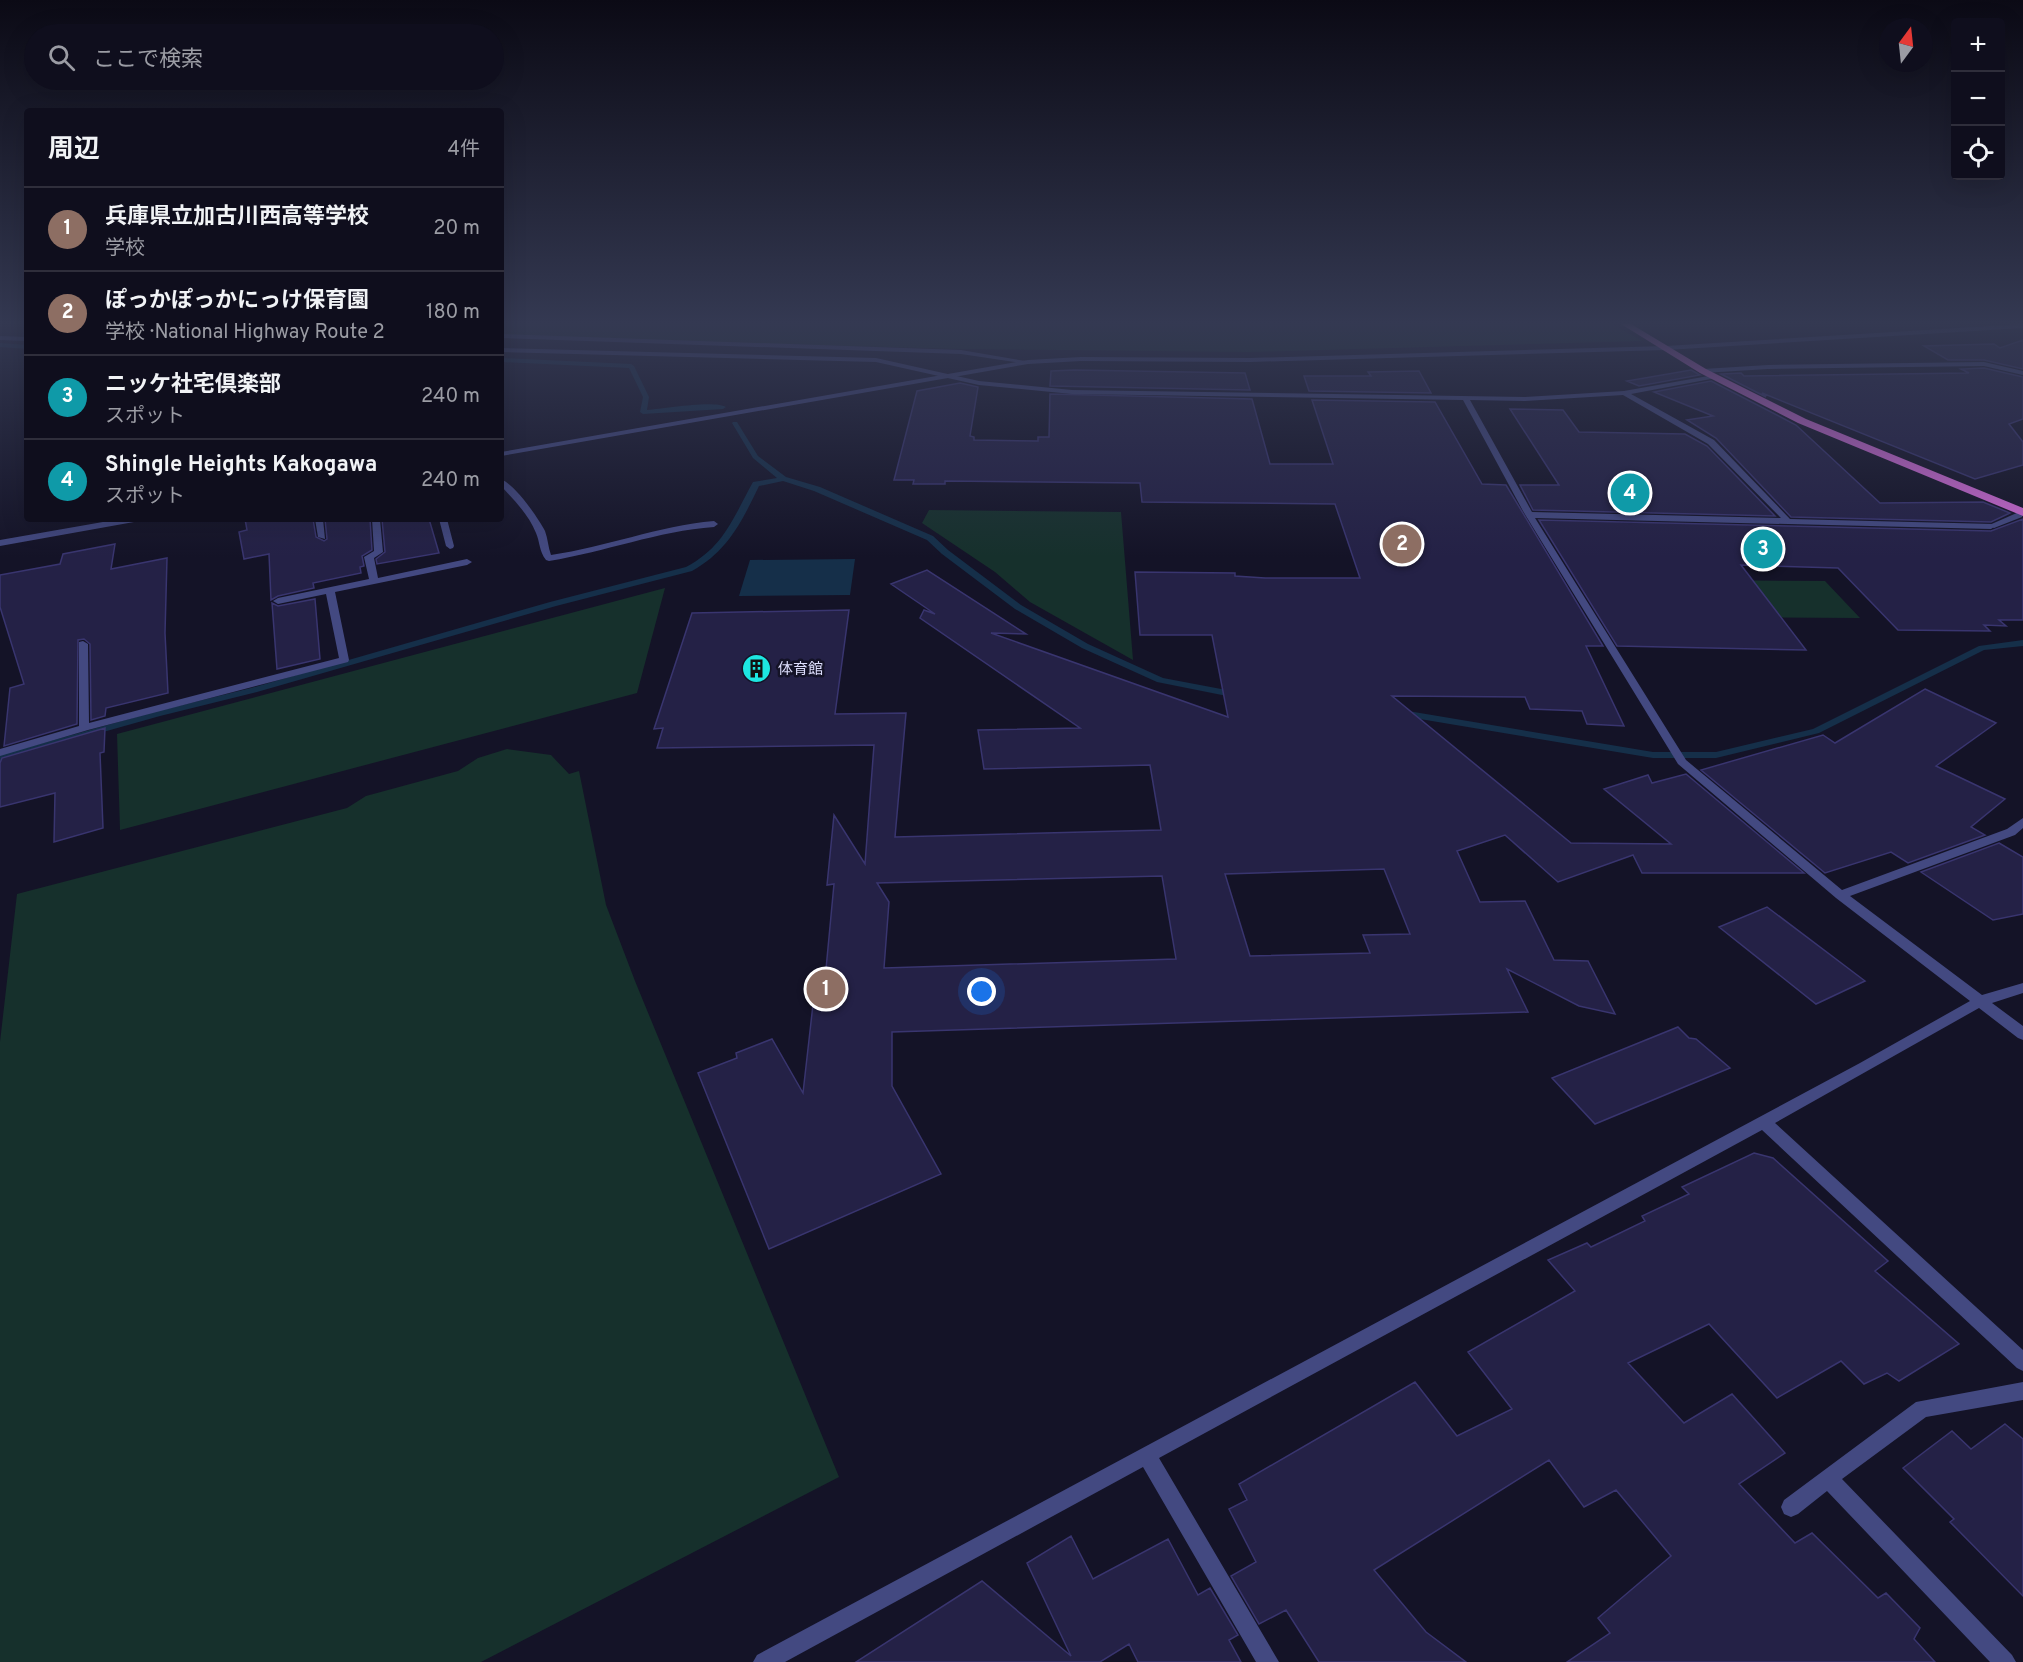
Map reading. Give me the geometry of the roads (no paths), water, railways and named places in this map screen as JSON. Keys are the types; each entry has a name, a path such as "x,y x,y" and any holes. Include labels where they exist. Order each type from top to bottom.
{"highway":[{"path":"1762,402 1802,422 2021,514"}],"street":[{"path":"504,453 798,402"},
{"path":"1467,402 1530,514 1678,757 1840,895 2023,1034"},
{"path":"1639,402 1711,442 1786,519"},
{"path":"504,484 542,533 544,552 549,558 577,555 677,524 714,524"},
{"path":"1530,514 1991,526 2021,514"},
{"path":"0,543 117,522"},
{"path":"320,522 322,537"},
{"path":"375,581 369,557 379,552 376,522"},
{"path":"443,522 450,546"},
{"path":"278,601 467,562"},
{"path":"0,753 84,728 344,660 330,591"},
{"path":"83,644 84,728"},
{"path":"1840,895 2011,832 2023,822"},
{"path":"764,1662 1764,1122 1981,1001 2023,988"},
{"path":"1764,1122 2023,1362"},
{"path":"1791,1507 1922,1408 2023,1391"},
{"path":"1147,1455 1268,1662"},
{"path":"1828,1478 2005,1662"}],"water":[{"path":"855,559 850,595 739,596 750,560"}],"waterway":[{"path":"645,402 643,412 723,407"},
{"path":"735,423 755,457 783,479"},
{"path":"0,758 157,714 254,690 553,604 689,569 702,562 722,544 737,522 756,484 783,479"},
{"path":"783,479 817,489 930,538 1018,607 1085,646 1160,680 1237,695"},
{"path":"1402,713 1653,755 1716,755 1816,731 1982,648 2023,643"}],"place":[{"name":"Shingle Heights Kakogawa","path":"1630,493"},
{"name":"ぽっかぽっかにっけ保育園","path":"1402,544"},
{"name":"ニッケ社宅倶楽部","path":"1763,549"},
{"name":"体育館","path":"757,669"},
{"name":"兵庫県立加古川西高等学校","path":"826,989"}]}
